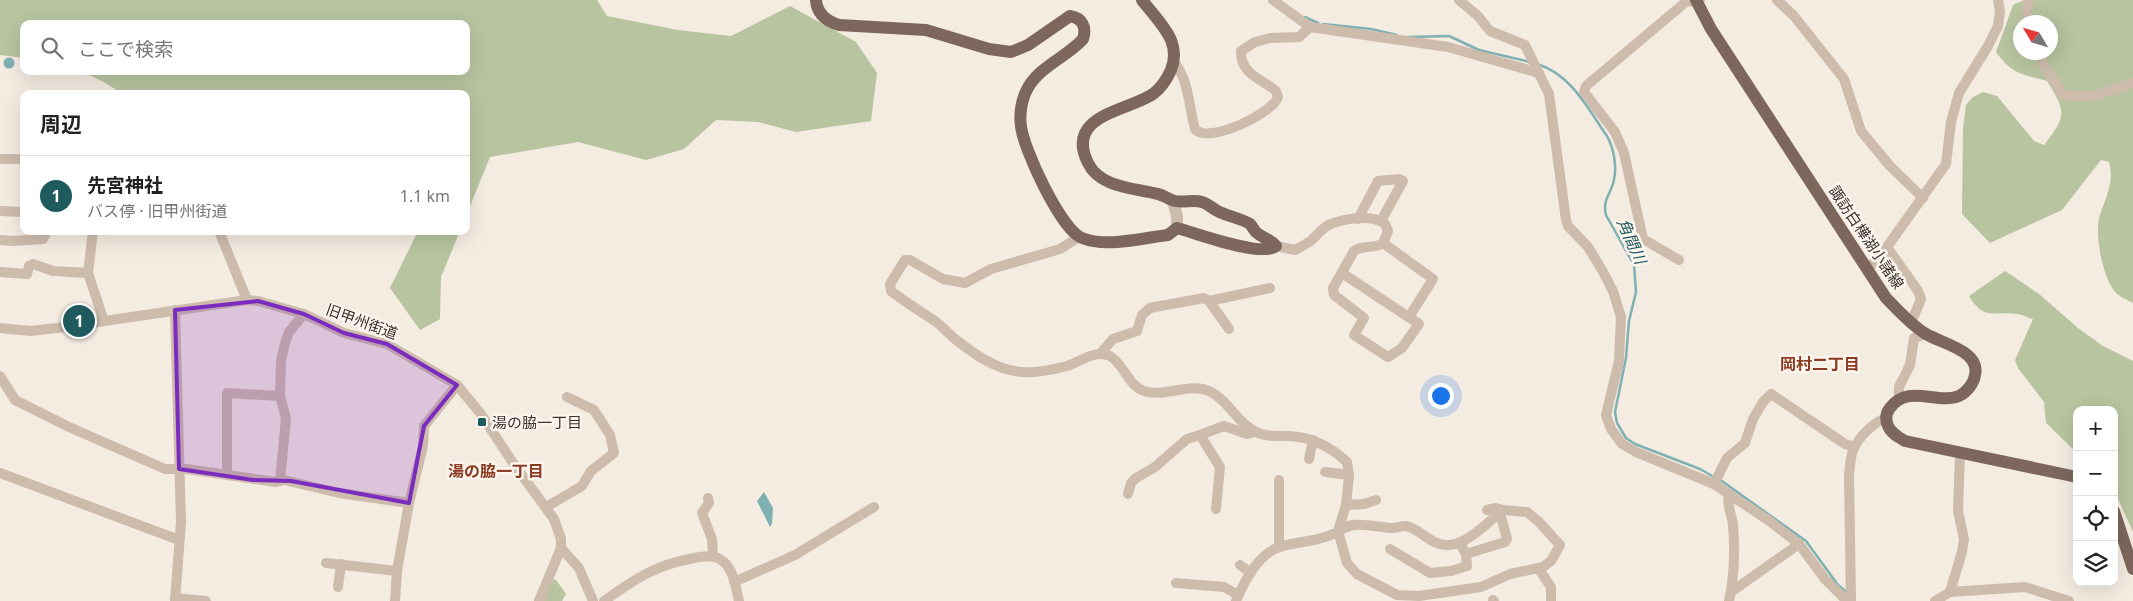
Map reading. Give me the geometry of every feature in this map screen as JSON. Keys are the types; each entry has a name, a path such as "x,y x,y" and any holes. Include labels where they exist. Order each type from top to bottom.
{"main road":[{"path":"816,0 821,15 830,22 839,25 926,30 989,49 1011,52 1028,46 1070,16 1082,22 1085,27 1083,39 1038,75 1029,86 1021,104 1021,126 1026,146 1055,207 1079,237 1096,242 1119,241 1168,235 1177,228 1250,248 1272,249 1276,246 1257,233 1251,225 1220,213 1201,202 1173,201 1160,194 1124,187 1106,180 1088,164 1084,153 1084,138 1088,127 1100,116 1151,95 1160,88 1174,61 1172,42 1142,0"},
{"name":"諏訪白樺湖小諸線","path":"1698,1 1711,29 1886,298 1926,334 1956,348 1972,360 1975,366 1973,381 1969,388 1958,396 1916,395 1899,399"},
{"path":"1899,399 1887,412 1886,418 1893,433 1905,441 2073,476"},
{"path":"2118,522 2133,569"}],"street":[{"path":"1273,0 1310,27 1448,47 1538,71"},
{"path":"1459,0 1470,8 1490,31 1525,45 1549,94 1566,220 1568,226 1588,247 1602,270 1613,291 1621,317 1619,361 1606,415 1611,429 1622,444 1636,452 1716,479 1729,494 1799,544 1825,579 1849,600"},
{"path":"1778,0 1794,16 1844,79 1861,131 1890,166 1923,198"},
{"path":"1866,270 1923,198 1946,164 1951,122 1959,93 1998,26 2000,11 1998,0"},
{"path":"2028,0 2028,15"},
{"path":"1679,260 1643,240 1624,153 1615,132 1584,92 1586,86 1686,1 1698,1"},
{"path":"1174,61 1181,71 1188,90 1195,129 1198,133 1204,134 1225,132 1272,107 1278,97 1276,91 1256,79 1247,69 1243,62 1241,51 1255,42 1270,38 1299,37 1310,27"},
{"path":"2041,60 2064,96 2093,96 2133,82"},
{"path":"0,159 20,158"},
{"path":"1358,219 1378,181 1399,179 1403,181 1381,221"},
{"path":"1173,201 1177,216 1177,228"},
{"path":"0,211 20,212"},
{"path":"1276,246 1295,250 1310,242 1321,230 1329,225 1358,219 1381,221"},
{"path":"1342,273 1420,324 1402,348 1388,357 1354,334 1364,318 1334,295 1333,288 1354,252 1358,248 1373,248 1383,243 1388,231 1381,221"},
{"path":"0,240 43,239 45,235"},
{"path":"93,235 88,273 104,321"},
{"path":"221,235 247,300"},
{"path":"1079,237 1060,249 991,269 965,283 943,279 910,260 905,260 890,284 891,291 936,322 988,362 1009,370 1040,372 1069,365 1092,355 1110,356 1141,390 1164,392 1202,388 1213,392 1235,416 1256,432 1271,436 1299,436 1327,446 1343,458 1349,475 1346,505 1338,531 1348,564 1348,575"},
{"path":"1383,243 1433,279 1409,317"},
{"path":"1886,247 1918,291 1921,299 1914,316"},
{"path":"0,272 27,274 29,266 33,264 53,271 88,273"},
{"path":"1209,301 1270,288"},
{"path":"1100,354 1113,339 1136,331 1142,315 1150,308 1204,298 1209,301 1229,329"},
{"name":"旧甲州街道","path":"0,328 30,331 247,300 258,301 304,314 344,333 387,344 457,386 481,414 513,463 546,507 558,528 560,548"},
{"path":"175,310 181,522 175,600 206,601"},
{"path":"280,481 286,418 280,396 281,361 289,332 304,314"},
{"path":"1899,399 1899,387 1910,365 1914,338 1926,334"},
{"path":"0,376 15,400 137,458 165,469 227,475 253,480 290,481 339,493 408,503"},
{"path":"395,601 396,571 408,503 419,464 424,426 457,386"},
{"path":"227,475 227,393 280,396"},
{"path":"1716,479 1727,458 1745,443 1753,419 1763,402 1771,394 1844,444 1854,447"},
{"path":"546,507 582,486 591,471 614,453 610,435 594,410 567,397"},
{"path":"1849,600 1851,588 1849,476 1854,447 1876,421 1886,418"},
{"path":"1128,494 1131,483 1136,478 1154,467 1187,439 1224,426 1247,434 1256,432"},
{"path":"1200,435 1220,467 1216,509"},
{"path":"1309,459 1313,440"},
{"path":"1950,592 1964,539 1958,511 1960,454"},
{"path":"1326,472 1349,475"},
{"path":"0,473 52,494 130,520 179,540"},
{"path":"1279,480 1279,547"},
{"path":"1729,494 1728,506 1733,522 1734,535 1730,596"},
{"path":"708,498 709,503 702,513 712,539 713,556"},
{"path":"1346,505 1364,504 1376,500"},
{"path":"734,582 795,555 874,507"},
{"path":"1348,564 1357,574 1396,598 1473,589 1510,574 1538,568 1551,561 1560,545 1527,512 1502,512 1496,508 1487,510"},
{"path":"1176,583 1224,587 1237,598 1251,573 1266,555 1279,547 1326,537 1352,525 1394,528 1407,526 1435,543 1444,546 1460,543 1482,529 1502,512"},
{"path":"1466,554 1506,542 1502,512"},
{"path":"1390,549 1430,574 1467,566 1466,554 1460,543"},
{"path":"1730,596 1799,544"},
{"path":"539,601 560,548 579,568 594,601"},
{"path":"604,601 650,570 675,561 713,556 725,563 734,582 739,601"},
{"path":"326,562 396,571"},
{"path":"338,587 341,564"},
{"path":"1240,565 1251,573"},
{"path":"1538,568 1551,587 1551,601"},
{"path":"1934,601 1950,592 2025,587 2070,601"}],"highlighted area":[{"path":"258,301 304,314 344,333 387,344 457,385 424,426 409,503 291,481 253,480 179,469 175,310"}],"green space":[{"path":"0,0 597,0 607,16 678,30 731,36 790,6 856,42 877,73 871,121 796,132 758,122 716,120 684,149 646,160 578,142 490,157 470,206 470,90 117,90 89,75 470,75 470,20 20,20 20,58 0,55"},
{"path":"2024,0 2133,0 2133,303 2116,293 2111,287 2099,246 2099,218 2111,177 2109,162 2101,160 2062,210 1990,243 1962,214 1963,128 1966,105 1973,97 1983,92 1997,96 2034,141 2044,145 2060,120 2061,108 2047,81 2030,77 2012,69 1996,52 2013,5"},
{"path":"416,235 458,235 441,277 440,319 420,330 390,288"},
{"path":"2005,271 2039,294 2078,328 2103,346 2133,361 2133,532 2118,499 2118,406 2073,406 2073,449 2046,423 2044,402 2018,368 2015,360 2033,319 2018,314 1985,312 1974,304 1969,296"},
{"path":"552,579 556,580 566,594 562,601 544,601"}],"water":[{"path":"9,57 15,63 9,69 3,63"},
{"path":"764,492 773,508 772,524 770,527 757,501"}],"waterway":[{"name":"角間川","path":"1305,17 1318,23"},
{"name":"角間川","path":"1323,24 1371,29 1397,35"},
{"name":"角間川","path":"1409,37 1449,36 1479,50 1530,62"},
{"name":"角間川","path":"1537,64 1560,76 1578,94 1607,136 1613,152 1615,175 1606,201 1605,210 1634,265 1636,292 1629,321 1626,358 1615,412 1617,423 1626,438 1635,444 1700,469 1714,477"},
{"name":"角間川","path":"1719,479 1806,541 1838,585 1848,593"}],"place":[{"name":"先宮神社","path":"79,321"},
{"name":"湯の脇一丁目","path":"482,422"}],"district":[{"name":"岡村二丁目","path":"1820,364"},
{"name":"湯の脇一丁目","path":"496,471"}]}
